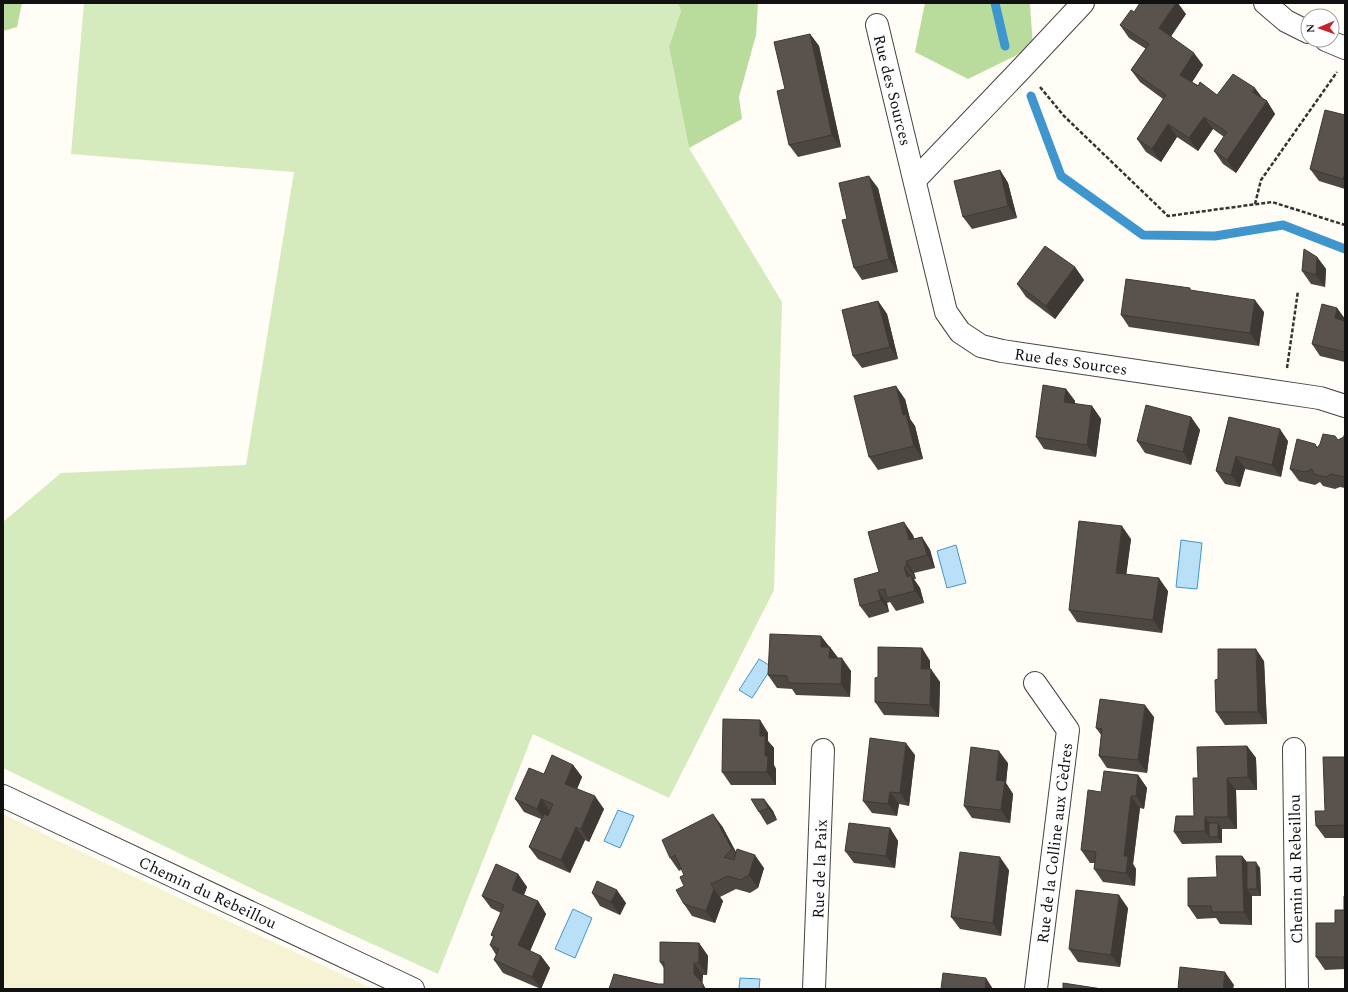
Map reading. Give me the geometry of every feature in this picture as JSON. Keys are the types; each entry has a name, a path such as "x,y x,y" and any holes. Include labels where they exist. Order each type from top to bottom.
{"street":[{"path":"915,180 1083,3"},
{"path":"1265,3 1286,21 1300,28"},
{"name":"Rue des Sources","path":"877,25 946,312 960,332 981,346 1002,351 1284,392 1320,398 1345,406"},
{"path":"1334,48 1342,57"},
{"name":"Rue de la Colline aux Cèdres","path":"1035,683 1068,730 1036,989"},
{"name":"Chemin du Rebeillou","path":"1294,749 1297,989"},
{"name":"Rue de la Paix","path":"814,989 823,750"},
{"name":"Chemin du Rebeillou","path":"3,796 413,989"}],"path":[{"path":"1255,204 1260,180 1342,57"},
{"path":"1023,67 1064,116 1168,216 1272,202 1345,225"},
{"path":"1284,392 1298,291"}],"shaded area":[{"path":"3,814 54,839 373,989 3,989"}],"green space":[{"path":"3,3 22,3 17,27 3,31"},
{"path":"84,3 678,3 681,11 669,47 689,148 782,302 774,590 669,798 533,734 438,974 263,894 3,768 3,522 61,473 246,465 294,172 71,154"},
{"path":"678,3 758,3 756,35 739,97 742,119 689,148 669,47 681,11"},
{"path":"925,3 1028,3 1030,4 1033,47 968,79 915,52"}],"water":[{"path":"1181,540 1202,543 1197,589 1176,587"},
{"path":"956,545 966,583 947,588 937,551"},
{"path":"759,659 772,667 752,698 739,690"},
{"path":"618,810 634,816 620,848 604,841"},
{"path":"573,909 592,918 575,958 555,949"},
{"path":"740,978 760,979 759,989 739,989"}],"building":[{"path":"1140,3 1176,3 1159,28 1194,53 1180,75 1198,86 1200,82 1217,95 1233,74 1255,88 1252,92 1267,101 1227,160 1214,151 1227,132 1204,117 1189,138 1168,124 1152,149 1137,139 1166,95 1131,70 1149,44 1120,25 1131,10 1134,12"},
{"path":"810,34 832,135 789,145 777,91 785,89 774,42"},
{"path":"1325,110 1345,115 1345,173 1343,179 1310,169"},
{"path":"1000,170 1008,206 963,217 954,181"},
{"path":"869,176 889,259 854,268 842,220 847,219 839,183"},
{"path":"1045,246 1075,267 1046,306 1017,284"},
{"path":"1304,249 1317,257 1316,275 1302,271"},
{"path":"1126,279 1190,288 1190,290 1255,300 1250,333 1121,315"},
{"path":"878,301 890,347 853,356 842,310"},
{"path":"1322,304 1337,308 1335,318 1345,321 1345,352 1312,344"},
{"path":"1043,385 1066,389 1064,402 1092,406 1087,445 1036,437"},
{"path":"896,386 903,415 906,414 914,446 869,457 854,396"},
{"path":"1146,405 1191,417 1183,452 1137,441"},
{"path":"1229,417 1280,429 1272,465 1236,456 1231,475 1216,471"},
{"path":"1323,434 1335,436 1338,440 1344,437 1345,434 1345,477 1331,474 1326,477 1314,474 1312,469 1306,472 1290,469 1297,439 1315,444 1317,448"},
{"path":"1079,521 1122,526 1116,573 1159,578 1153,620 1069,610"},
{"path":"904,522 909,540 922,537 927,555 906,561 907,566 904,567 907,577 911,575 915,591 887,598 885,589 878,590 881,600 860,606 854,579 879,572 868,532"},
{"path":"770,634 821,636 821,647 830,647 829,658 842,658 841,684 788,683 787,676 768,675"},
{"path":"878,647 922,648 921,669 931,669 930,705 875,702 875,678 878,677"},
{"path":"1218,649 1256,649 1258,712 1216,712 1215,680 1218,679"},
{"path":"1100,699 1145,705 1138,760 1099,756 1102,729 1096,728"},
{"path":"723,719 760,720 760,736 765,736 765,756 768,756 767,772 722,772"},
{"path":"870,738 906,743 900,793 890,792 888,804 863,801"},
{"path":"1247,746 1248,777 1227,778 1228,817 1205,817 1205,831 1174,832 1176,816 1194,816 1193,778 1198,778 1197,747"},
{"path":"971,747 999,751 996,780 1005,781 1001,810 964,806"},
{"path":"552,755 573,765 565,784 595,796 581,829 576,827 561,860 529,847 544,814 548,816 553,804 541,799 537,809 515,799 529,768 544,774"},
{"path":"1323,757 1345,757 1345,825 1316,826 1315,811 1325,811"},
{"path":"1104,771 1138,775 1136,796 1131,796 1124,856 1128,856 1126,873 1094,869 1096,852 1081,850 1088,790 1101,792"},
{"path":"751,799 764,799 768,808 759,812"},
{"path":"713,814 732,849 724,857 734,860 737,849 755,855 749,875 741,880 728,876 711,884 714,889 706,911 684,904 676,890 684,886 680,877 684,875 675,855 670,858 662,840"},
{"path":"849,823 890,828 886,856 845,851"},
{"path":"1209,823 1218,823 1218,837 1209,837"},
{"path":"960,852 1000,857 993,923 951,917"},
{"path":"1216,856 1242,856 1244,912 1212,912 1211,906 1188,906 1188,878 1217,877"},
{"path":"1247,862 1256,862 1257,889 1247,889"},
{"path":"496,864 518,874 512,890 538,901 518,945 541,956 532,977 494,960 499,949 490,945 494,936 491,935 504,905 482,896"},
{"path":"597,881 617,890 611,902 592,893"},
{"path":"1076,890 1119,895 1111,955 1069,949"},
{"path":"1344,896 1345,963 1344,957 1316,957 1316,923 1335,923 1335,910 1344,910"},
{"path":"660,942 699,943 699,963 694,963 694,974 703,984 703,989 609,989 614,974 664,984 664,962 660,962"},
{"path":"1180,967 1225,972 1223,989 1178,989"},
{"path":"943,973 986,978 985,989 941,989"},
{"path":"1063,983 1102,989 1063,989"}],"waterway":[{"path":"995,3 1005,46"},
{"path":"1031,96 1061,176 1143,235 1215,236 1283,225 1345,249"}]}
